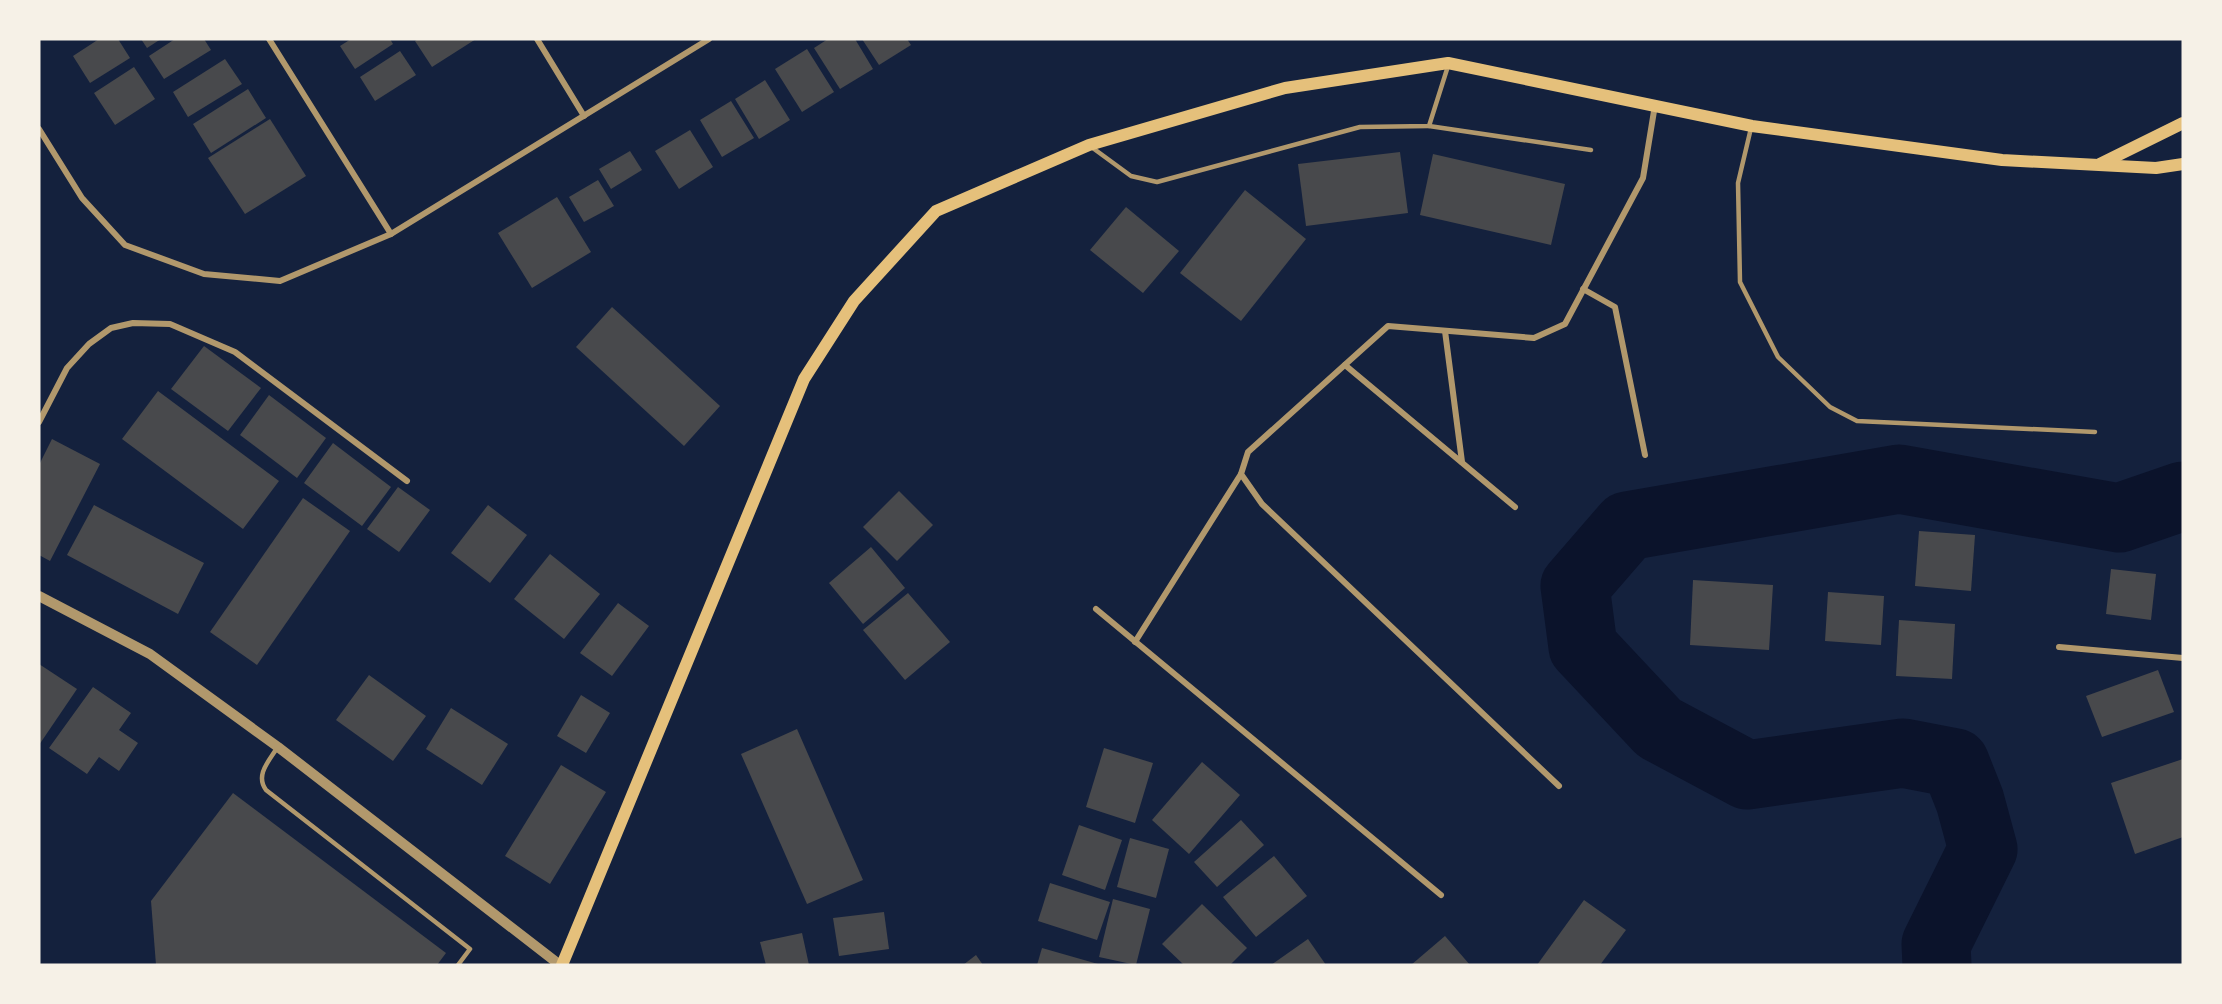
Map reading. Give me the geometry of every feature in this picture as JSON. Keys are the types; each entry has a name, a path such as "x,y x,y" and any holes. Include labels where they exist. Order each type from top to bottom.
{"main road":[{"path":"561,965 804,379 848,310 936,211 1089,145 1285,88 1448,63 1752,126 2002,160 2156,168 2183,164"},
{"path":"2099,165 2183,123"}],"street":[{"path":"269,39 391,234"},
{"path":"537,39 584,116"},
{"path":"39,129 82,198 125,245 204,274 280,281 391,234 709,39"},
{"path":"1135,642 1241,474 1248,452 1388,326 1534,338 1565,324 1643,178 1655,105"},
{"path":"1583,289 1615,307 1645,455"},
{"path":"39,422 67,369 89,344 111,328 133,323 170,324 235,352 407,481"},
{"path":"1445,331 1462,462"},
{"path":"1345,365 1515,507"},
{"path":"1241,474 1262,504 1559,786"},
{"path":"39,596 150,654 278,747 561,965"},
{"path":"1096,609 1441,895"},
{"path":"2059,647 2183,658"}],"lane":[{"path":"1429,126 1448,63"},
{"path":"1089,145 1131,176 1157,182 1360,127 1429,126 1591,150"},
{"path":"1752,126 1738,183 1740,282 1778,357 1830,407 1857,421 2095,432"},
{"path":"278,747 261,776 260,783 470,949 458,965"}],"building":[{"path":"99,39 118,39 130,58 90,83 73,56"},
{"path":"141,39 161,39 147,48"},
{"path":"175,39 204,39 211,50 164,79 149,56"},
{"path":"351,39 390,39 393,44 355,69 340,46"},
{"path":"418,39 476,39 432,67 415,41"},
{"path":"828,39 855,39 873,69 840,89 814,48"},
{"path":"862,39 907,39 911,45 879,65"},
{"path":"807,49 834,92 802,112 775,69"},
{"path":"400,51 416,75 375,101 360,77"},
{"path":"225,59 242,84 188,117 173,92"},
{"path":"134,67 155,99 115,125 94,93"},
{"path":"765,80 790,120 759,139 735,99"},
{"path":"248,89 266,118 211,153 193,124"},
{"path":"731,101 754,138 722,157 700,120"},
{"path":"270,119 306,176 245,214 208,158"},
{"path":"690,130 713,167 679,189 655,151"},
{"path":"630,151 642,170 611,189 599,169"},
{"path":"1400,152 1408,213 1306,226 1298,164"},
{"path":"1433,154 1565,184 1551,245 1420,215"},
{"path":"598,180 614,206 584,222 569,197"},
{"path":"1245,190 1306,239 1241,321 1180,273"},
{"path":"557,197 591,252 532,288 498,233"},
{"path":"1126,207 1179,251 1143,293 1090,250"},
{"path":"612,307 720,406 684,446 576,347"},
{"path":"204,346 261,388 228,431 171,389"},
{"path":"158,391 279,481 243,529 122,439"},
{"path":"269,395 326,438 297,478 240,435"},
{"path":"52,439 100,464 50,561 39,555 39,465"},
{"path":"333,443 391,487 362,526 304,483"},
{"path":"398,487 430,510 399,552 367,529"},
{"path":"899,491 933,525 897,561 863,527"},
{"path":"303,498 350,531 257,665 210,632"},
{"path":"94,505 204,563 178,614 67,555"},
{"path":"488,505 527,535 490,583 451,553"},
{"path":"1919,531 1975,535 1971,591 1915,586"},
{"path":"871,547 905,588 863,624 829,583"},
{"path":"550,554 600,594 564,639 514,599"},
{"path":"2111,569 2156,574 2151,620 2106,614"},
{"path":"1693,580 1773,585 1769,650 1690,645"},
{"path":"1828,592 1884,596 1881,645 1825,641"},
{"path":"908,593 950,642 905,680 863,630"},
{"path":"618,603 649,626 612,676 580,653"},
{"path":"1899,620 1955,624 1952,679 1896,676"},
{"path":"39,664 77,689 39,745"},
{"path":"2158,670 2174,712 2102,737 2086,696"},
{"path":"369,675 426,716 393,761 336,720"},
{"path":"93,687 131,713 119,730 138,743 119,771 99,757 87,774 49,748"},
{"path":"581,695 610,713 586,753 557,736"},
{"path":"451,708 508,744 482,785 426,749"},
{"path":"797,729 863,880 807,904 741,754"},
{"path":"1104,748 1153,763 1135,823 1086,807"},
{"path":"2183,759 2183,837 2135,854 2111,783"},
{"path":"1202,762 1240,795 1189,854 1152,820"},
{"path":"561,765 606,792 550,884 505,856"},
{"path":"233,793 446,953 437,965 156,965 151,901"},
{"path":"1241,820 1264,845 1217,887 1194,862"},
{"path":"1079,825 1122,840 1105,890 1062,875"},
{"path":"1130,838 1169,849 1156,898 1117,887"},
{"path":"1274,856 1307,896 1256,937 1223,897"},
{"path":"1050,883 1110,902 1097,940 1038,921"},
{"path":"1113,899 1150,909 1136,965 1099,957"},
{"path":"1584,900 1626,930 1600,965 1537,965"},
{"path":"1202,904 1247,948 1230,965 1184,965 1162,944"},
{"path":"884,912 889,949 839,956 833,918"},
{"path":"802,933 809,965 766,965 760,942"},
{"path":"1445,936 1470,965 1411,965"},
{"path":"1308,939 1326,965 1271,965"},
{"path":"1042,948 1098,964 1098,965 1037,965"},
{"path":"976,955 983,965 963,965"}],"waterway":[{"path":"1937,965 1936,944 1983,849 1970,801 1955,763 1903,753 1747,775 1659,728 1583,647 1575,586 1627,526 1899,479 2119,518 2183,496"}]}
